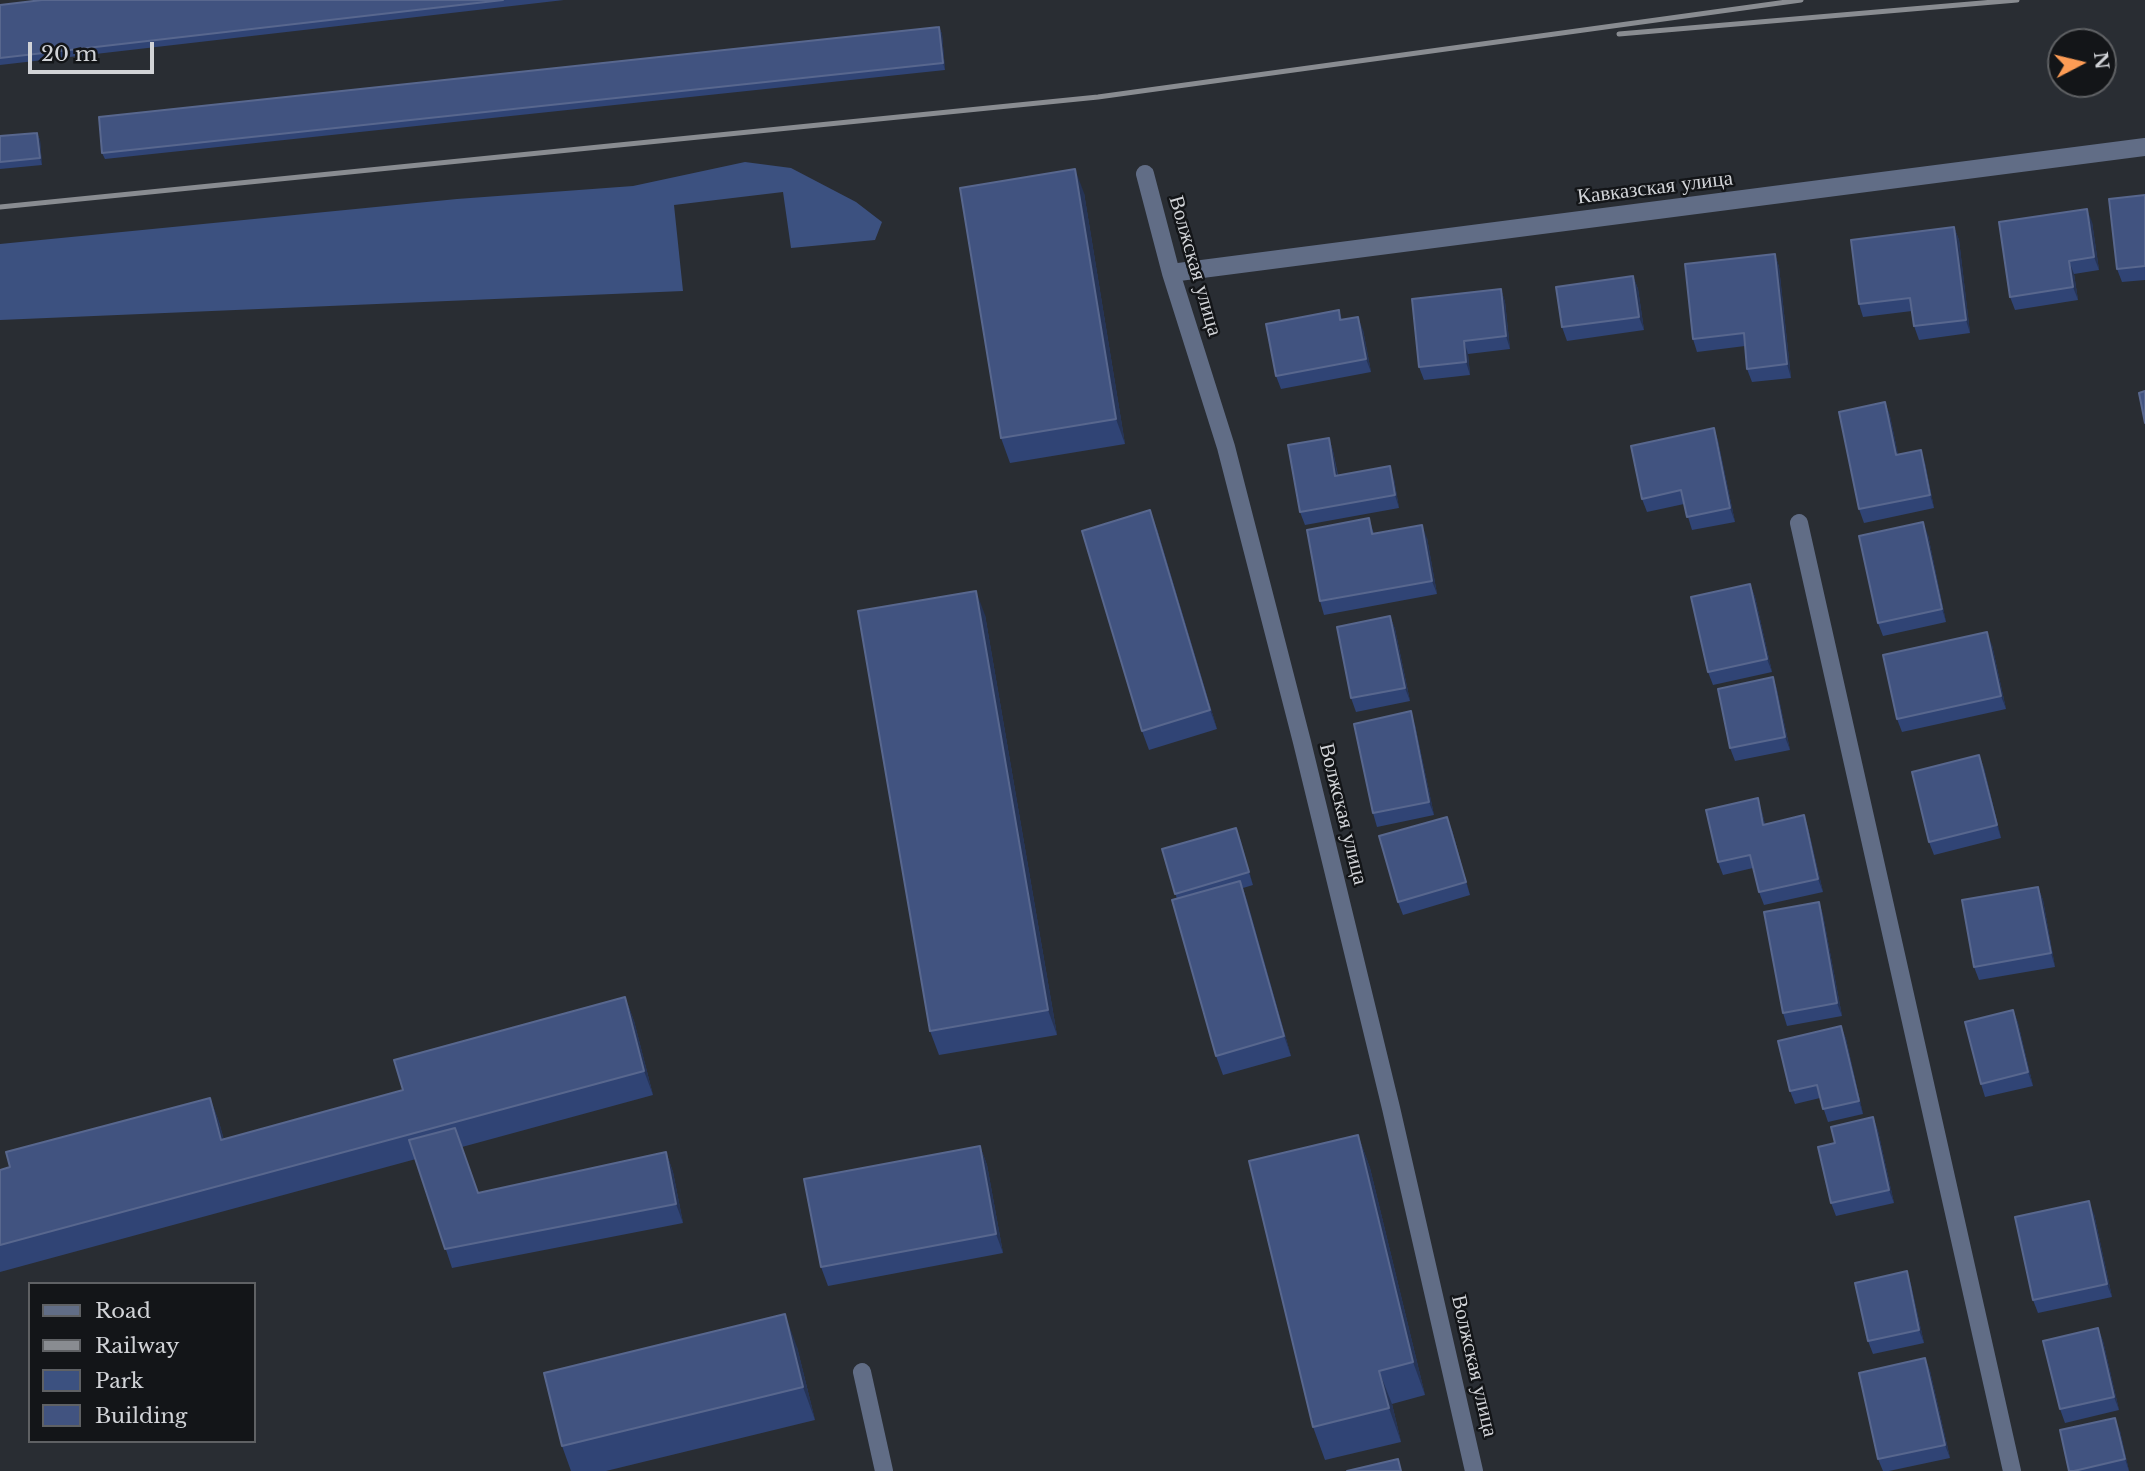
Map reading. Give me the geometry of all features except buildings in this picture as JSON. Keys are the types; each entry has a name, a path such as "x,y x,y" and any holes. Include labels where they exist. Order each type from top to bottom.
{"street":[{"name":"Кавказская улица","path":"1171,273 2145,147"},
{"name":"Волжская улица","path":"1145,174 1171,273 1226,447 1298,728 1391,1108 1474,1471"},
{"path":"1799,523 2012,1471"},
{"path":"862,1372 884,1471"}],"green space":[{"path":"745,162 791,168 856,202 882,222 875,240 791,248 783,192 674,205 683,291 0,320 0,244 457,199 633,186"}],"railway":[{"path":"0,207 1098,97 1801,0"},
{"path":"1619,34 2017,0"}]}
